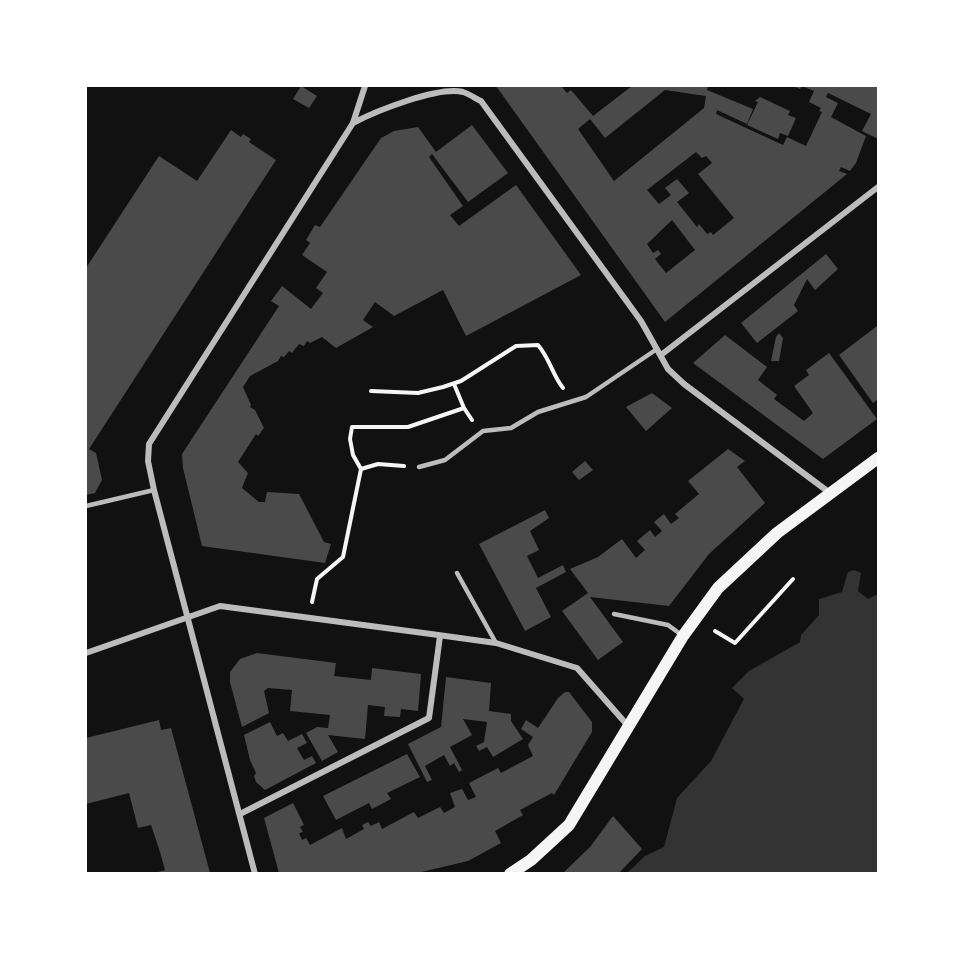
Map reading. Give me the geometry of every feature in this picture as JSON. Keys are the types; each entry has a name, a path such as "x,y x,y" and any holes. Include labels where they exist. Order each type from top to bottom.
{"main road":[{"path":"510,873 531,860 569,825 683,636 718,588 751,555 879,458"}],"street":[{"path":"255,873 154,490 148,461 149,444 353,123 365,86"},
{"path":"353,123 380,110 449,92 463,92 480,101 641,321 668,369 684,384 830,493"},
{"path":"659,352 879,188"},
{"path":"86,653 220,606 309,617 496,643 577,668 629,727"},
{"path":"240,814 429,718 440,636"}],"lane":[{"path":"419,466 445,460 481,432 511,428 538,412 586,397 659,352"},
{"path":"86,506 154,490"},
{"path":"457,573 496,643"},
{"path":"614,614 668,625 683,636"}],"path":[{"path":"371,391 418,393 454,384 516,346 538,345 549,358 554,378 573,400"},
{"path":"454,384 464,408 481,432"},
{"path":"309,617 317,579 343,557 361,469 353,455 350,439 352,427 408,427 464,408"},
{"path":"361,469 378,464 419,466"},
{"path":"715,631 735,643 793,579"}],"shaded area":[{"path":"854,570 861,573 858,591 868,599 878,594 878,873 627,873 645,856 664,847 677,798 711,761 744,699 732,688 749,671 800,642 801,635 819,615 819,599 842,592 848,572"}],"building":[{"path":"301,86 317,96 309,108 293,99"},
{"path":"496,86 561,86 567,93 571,90 593,116 632,86 708,86 707,90 753,109 747,124 717,110 716,114 783,145 787,137 806,146 822,112 819,111 821,108 809,102 814,91 802,86 878,86 878,139 862,131 871,114 828,93 826,97 838,103 831,117 866,136 856,163 850,171 841,167 839,171 847,174 665,322","holes":["665,90 706,96 704,108 614,181 578,129 590,119 605,138","696,152 702,158 706,156 712,163 698,174 734,218 713,235 711,232 707,234 699,224 697,227 677,202 689,193 677,179 665,188 671,195 659,204 647,190","672,220 695,250 666,273 655,259 661,254 658,250 653,253 647,244"]},
{"path":"760,97 790,111 788,115 796,118 788,136 780,133 778,139 747,125 758,102 755,101"},
{"path":"472,125 508,173 468,202 432,154 429,157 463,206 450,215 459,226 516,185 581,275 466,336 443,290 394,316 375,302 363,320 373,327 336,348 322,337 310,343 307,341 304,346 299,344 292,353 289,351 278,361 250,376 243,387 250,407 255,410 264,428 258,436 256,434 238,462 248,473 242,488 259,502 265,502 267,492 299,494 324,542 331,544 325,563 202,546 183,468 182,454 279,306 271,301 282,286 311,309 323,293 316,288 327,272 302,255 310,243 306,240 315,225 320,227 381,138 394,131 418,127 436,152"},
{"path":"231,130 241,137 243,134 251,139 249,142 276,160 89,449 96,453 102,480 95,493 86,495 86,268 159,156 197,181"},
{"path":"826,254 838,269 815,290 807,279 794,305 798,311 757,343 741,323"},
{"path":"877,326 878,399 873,403 839,355"},
{"path":"779,333 783,338 779,361 771,361 776,337"},
{"path":"725,335 767,367 758,380 777,395 774,399 804,421 813,413 794,386 809,375 806,370 829,353 877,419 823,459 693,363"},
{"path":"652,393 672,408 646,431 626,407"},
{"path":"728,449 745,461 737,467 765,503 709,554 669,606 590,597 623,642 598,660 562,611 588,593 570,569 598,557 622,539 636,558 645,550 637,541 650,530 655,537 662,531 654,522 664,514 671,524 679,518 675,514 699,494 688,481"},
{"path":"585,461 593,470 579,480 572,472"},
{"path":"545,510 549,518 530,531 539,550 527,556 538,578 563,565 566,572 536,588 551,617 525,631 479,544"},
{"path":"257,653 336,663 334,676 371,680 372,668 421,674 418,711 401,709 400,717 384,716 385,707 368,705 365,739 328,735 338,752 322,761 306,733 317,727 328,728 330,715 290,711 292,690 268,688 264,691 269,713 242,727 230,682 230,672 240,659"},
{"path":"446,677 491,683 489,711 511,714 511,721 523,739 493,757 487,747 479,751 476,746 484,742 487,722 463,719 472,735 450,747 462,770 459,772 454,763 450,766 444,755 425,766 432,780 427,782 408,744 441,727"},
{"path":"565,692 569,692 592,722 592,732 554,795 552,793 520,810 523,815 495,831 501,843 468,861 417,873 279,873 264,818 293,803 304,825 300,827 303,832 299,833 302,840 306,838 310,845 342,828 346,839 364,829 362,825 368,822 371,826 379,822 382,829 414,812 418,818 440,807 444,813 455,807 450,793 462,789 468,800 476,797 469,783 498,768 501,773 533,756 528,745 533,737 521,729 526,720 538,728 558,698"},
{"path":"159,720 161,730 171,728 210,873 155,873 165,870 160,852 151,825 138,828 129,793 86,804 86,738"},
{"path":"270,722 277,736 283,733 288,741 302,734 307,743 297,748 304,760 312,756 316,763 265,790 256,782 254,776 256,773 250,760 244,735"},
{"path":"407,754 420,777 387,793 391,799 372,809 369,803 336,820 323,796"},
{"path":"613,816 642,849 619,873 563,873 590,847"}]}
